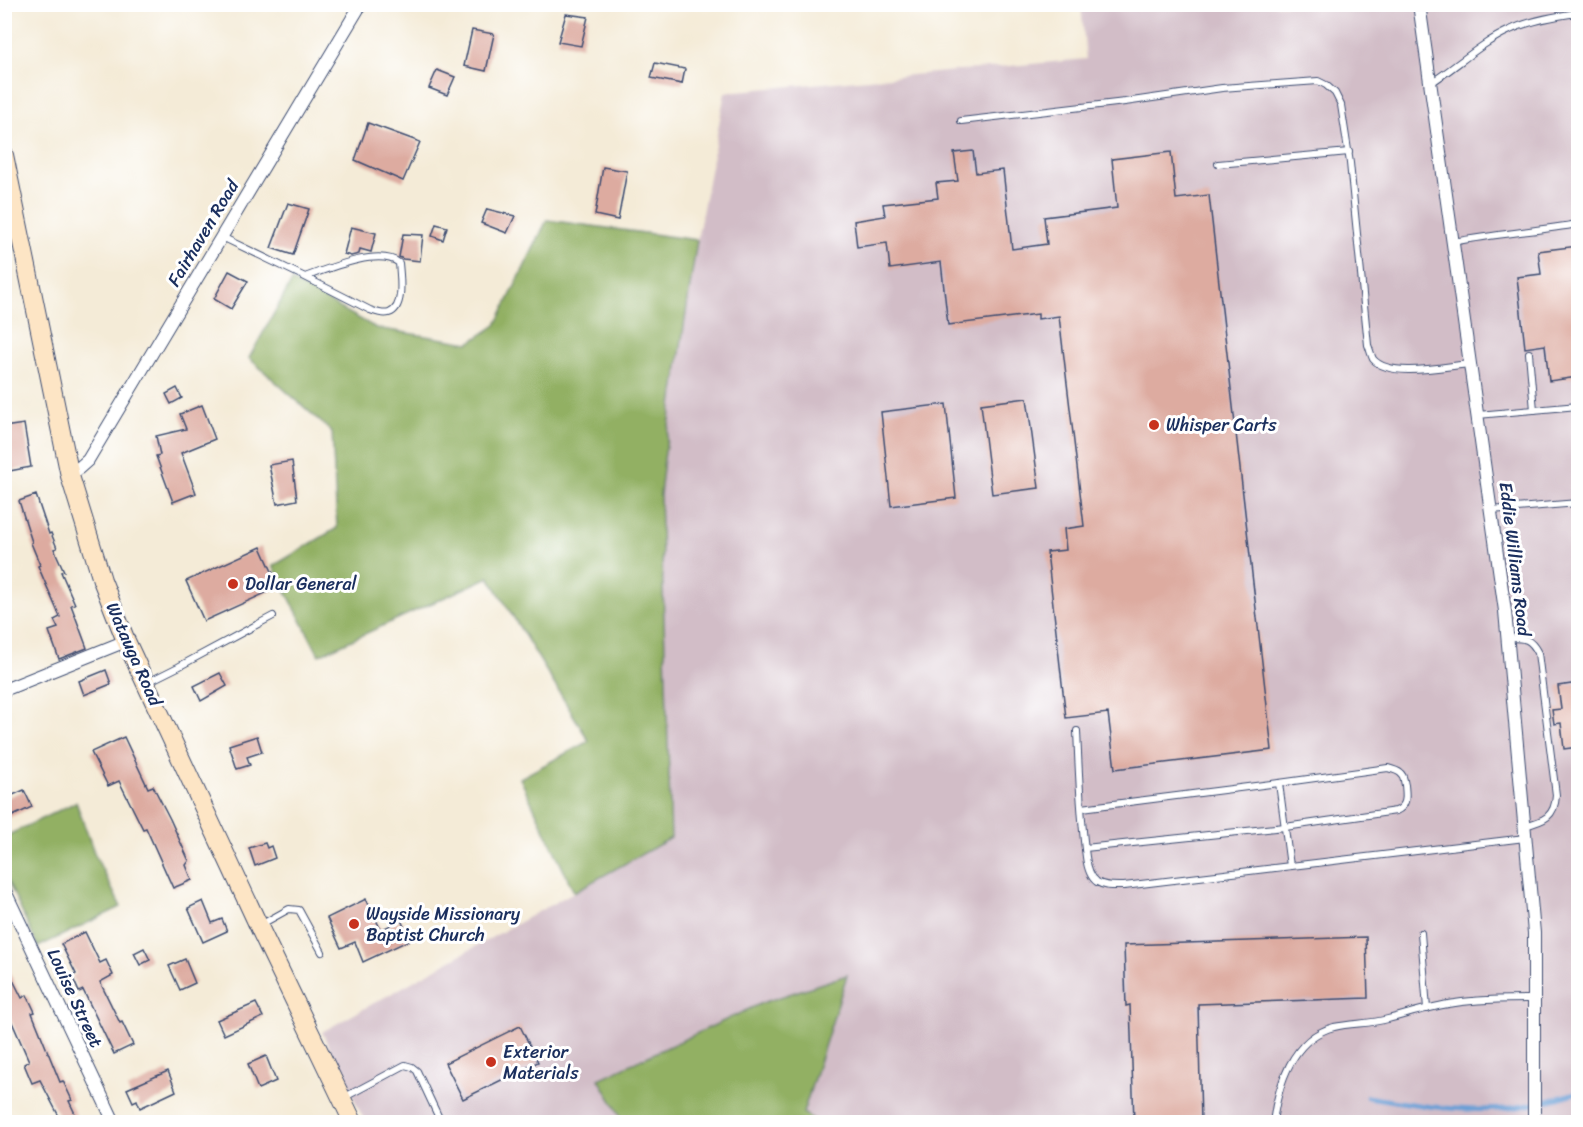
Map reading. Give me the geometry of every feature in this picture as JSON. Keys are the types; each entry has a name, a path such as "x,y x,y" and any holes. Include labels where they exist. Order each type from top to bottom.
{"main road":[{"name":"Watauga Road","path":"4,154 7,180 70,476 102,580 126,641 258,925 353,1122"}],"street":[{"name":"Fairhaven Road","path":"70,476 88,459 361,4"},
{"name":"Eddie Williams Road","path":"1419,4 1507,638 1534,933 1534,1122"},
{"path":"4,690 126,641"},
{"name":"Louise Street","path":"4,889 114,1122"}],"lane":[{"path":"1431,83 1482,46 1509,30 1538,20 1578,13"},
{"path":"961,121 1222,88 1318,81 1335,93 1341,105 1368,345 1372,358 1382,366 1393,369 1417,370 1470,363"},
{"path":"1218,164 1348,152"},
{"path":"1453,242 1578,224"},
{"path":"222,237 370,310 381,314 391,313 397,307 401,285 399,263 393,259 354,261 305,277"},
{"path":"1529,353 1534,410"},
{"path":"1477,415 1578,406"},
{"path":"1490,510 1578,503"},
{"path":"146,683 273,616"},
{"path":"1077,731 1086,858 1095,881 1107,886 1124,886 1290,866 1524,832 1547,817 1556,803 1556,795 1538,653 1527,639 1507,638"},
{"path":"1082,808 1388,768 1404,776 1406,796 1405,804 1400,810 1285,827 1085,848"},
{"path":"1279,783 1290,866"},
{"path":"258,925 290,909 299,910 322,952"},
{"path":"1421,933 1427,1009"},
{"path":"1273,1122 1276,1099 1290,1064 1301,1048 1315,1036 1332,1028 1385,1020 1457,1003 1497,999 1534,999"},
{"path":"341,1098 405,1065 417,1071 439,1118"}],"shaded area":[{"path":"1081,5 1578,5 1578,1122 365,1122 322,1032 671,838 660,495 697,240 725,92 1086,59"}],"green space":[{"path":"547,220 697,240 660,495 671,838 574,892 520,778 589,741 489,577 319,655 273,566 337,528 332,432 249,358 292,281 376,328 469,343 496,325"},
{"path":"76,802 95,855 121,907 38,947 5,875 4,837"},
{"path":"847,975 803,1113 817,1122 624,1122 599,1079 762,1003"}],"building":[{"path":"566,14 588,17 581,46 558,42"},
{"path":"472,30 494,34 486,71 464,66"},
{"path":"655,63 685,69 682,84 651,78"},
{"path":"437,70 455,77 447,95 429,88"},
{"path":"368,123 420,142 403,181 355,160"},
{"name":"Whisper Carts","path":"973,151 976,173 1003,170 1012,249 1047,244 1044,217 1117,208 1112,159 1171,152 1176,199 1209,195 1272,750 1115,769 1108,713 1066,718 1047,552 1066,550 1064,529 1084,526 1059,316 1038,319 1038,314 948,325 941,262 890,269 887,243 857,247 854,221 885,216 883,204 938,198 936,183 958,181 954,153"},
{"path":"603,167 627,171 618,220 595,215"},
{"path":"288,203 309,209 293,255 271,248"},
{"path":"487,209 515,216 507,233 481,223"},
{"path":"436,224 447,227 443,240 432,236"},
{"path":"351,227 376,233 371,252 360,249 359,254 351,256 344,254"},
{"path":"403,234 423,235 420,261 399,257"},
{"path":"1578,246 1578,377 1549,381 1545,345 1525,348 1517,277 1541,274 1538,251"},
{"path":"229,271 248,281 231,309 214,299"},
{"path":"177,388 182,398 171,404 166,394"},
{"path":"1027,398 1039,488 992,494 981,404"},
{"path":"946,404 956,498 891,506 881,412"},
{"path":"202,405 215,439 181,453 196,493 173,502 156,456 160,455 156,436 186,429 180,414"},
{"path":"24,424 31,467 4,472 4,459 7,458 4,427"},
{"path":"292,461 297,500 277,504 269,465"},
{"path":"36,495 49,534 51,533 57,548 54,549 75,604 71,605 87,648 59,659 49,631 58,628 54,620 60,617 38,566 40,565 19,501"},
{"name":"Dollar General","path":"261,547 279,587 204,621 186,581"},
{"path":"106,670 111,684 84,695 79,681"},
{"path":"220,673 227,686 201,701 194,686"},
{"path":"1578,683 1578,747 1564,749 1561,723 1554,724 1552,710 1561,709 1558,686"},
{"path":"257,736 262,752 247,757 250,765 237,769 229,745"},
{"path":"124,737 148,788 153,786 189,861 186,865 192,880 173,888 146,828 143,829 119,781 108,786 91,752"},
{"path":"24,790 32,807 4,820 4,799"},
{"path":"265,843 267,848 271,846 275,858 255,866 249,848"},
{"path":"366,899 381,930 401,920 410,940 363,962 355,942 341,948 327,918"},
{"path":"203,901 212,923 222,919 227,931 203,942 188,908"},
{"path":"85,932 100,963 106,960 113,975 100,982 133,1045 114,1054 83,990 79,992 72,976 76,974 61,944"},
{"path":"1366,937 1368,998 1198,1004 1201,1122 1134,1122 1130,1005 1126,1006 1124,945"},
{"path":"144,948 150,960 140,965 134,953"},
{"path":"185,959 195,983 180,990 169,966"},
{"path":"4,962 22,998 27,995 35,1012 32,1013 60,1082 63,1081 72,1100 69,1101 79,1122 62,1122 40,1080 32,1083 24,1064 29,1061 4,1004"},
{"path":"256,1003 263,1017 224,1035 217,1020"},
{"name":"Exterior Materials","path":"520,1026 538,1062 463,1099 445,1063"},
{"path":"266,1056 276,1081 258,1089 248,1064"},
{"path":"168,1071 176,1091 140,1108 137,1100 133,1102 127,1089"}],"waterway":[{"path":"1367,1097 1434,1107 1484,1110 1531,1105 1578,1092"}],"place":[{"name":"Whisper Carts","path":"1154,425"},
{"name":"Dollar General","path":"233,584"},
{"name":"Wayside Missionary Baptist Church","path":"354,924"},
{"name":"Exterior Materials","path":"491,1062"}]}
